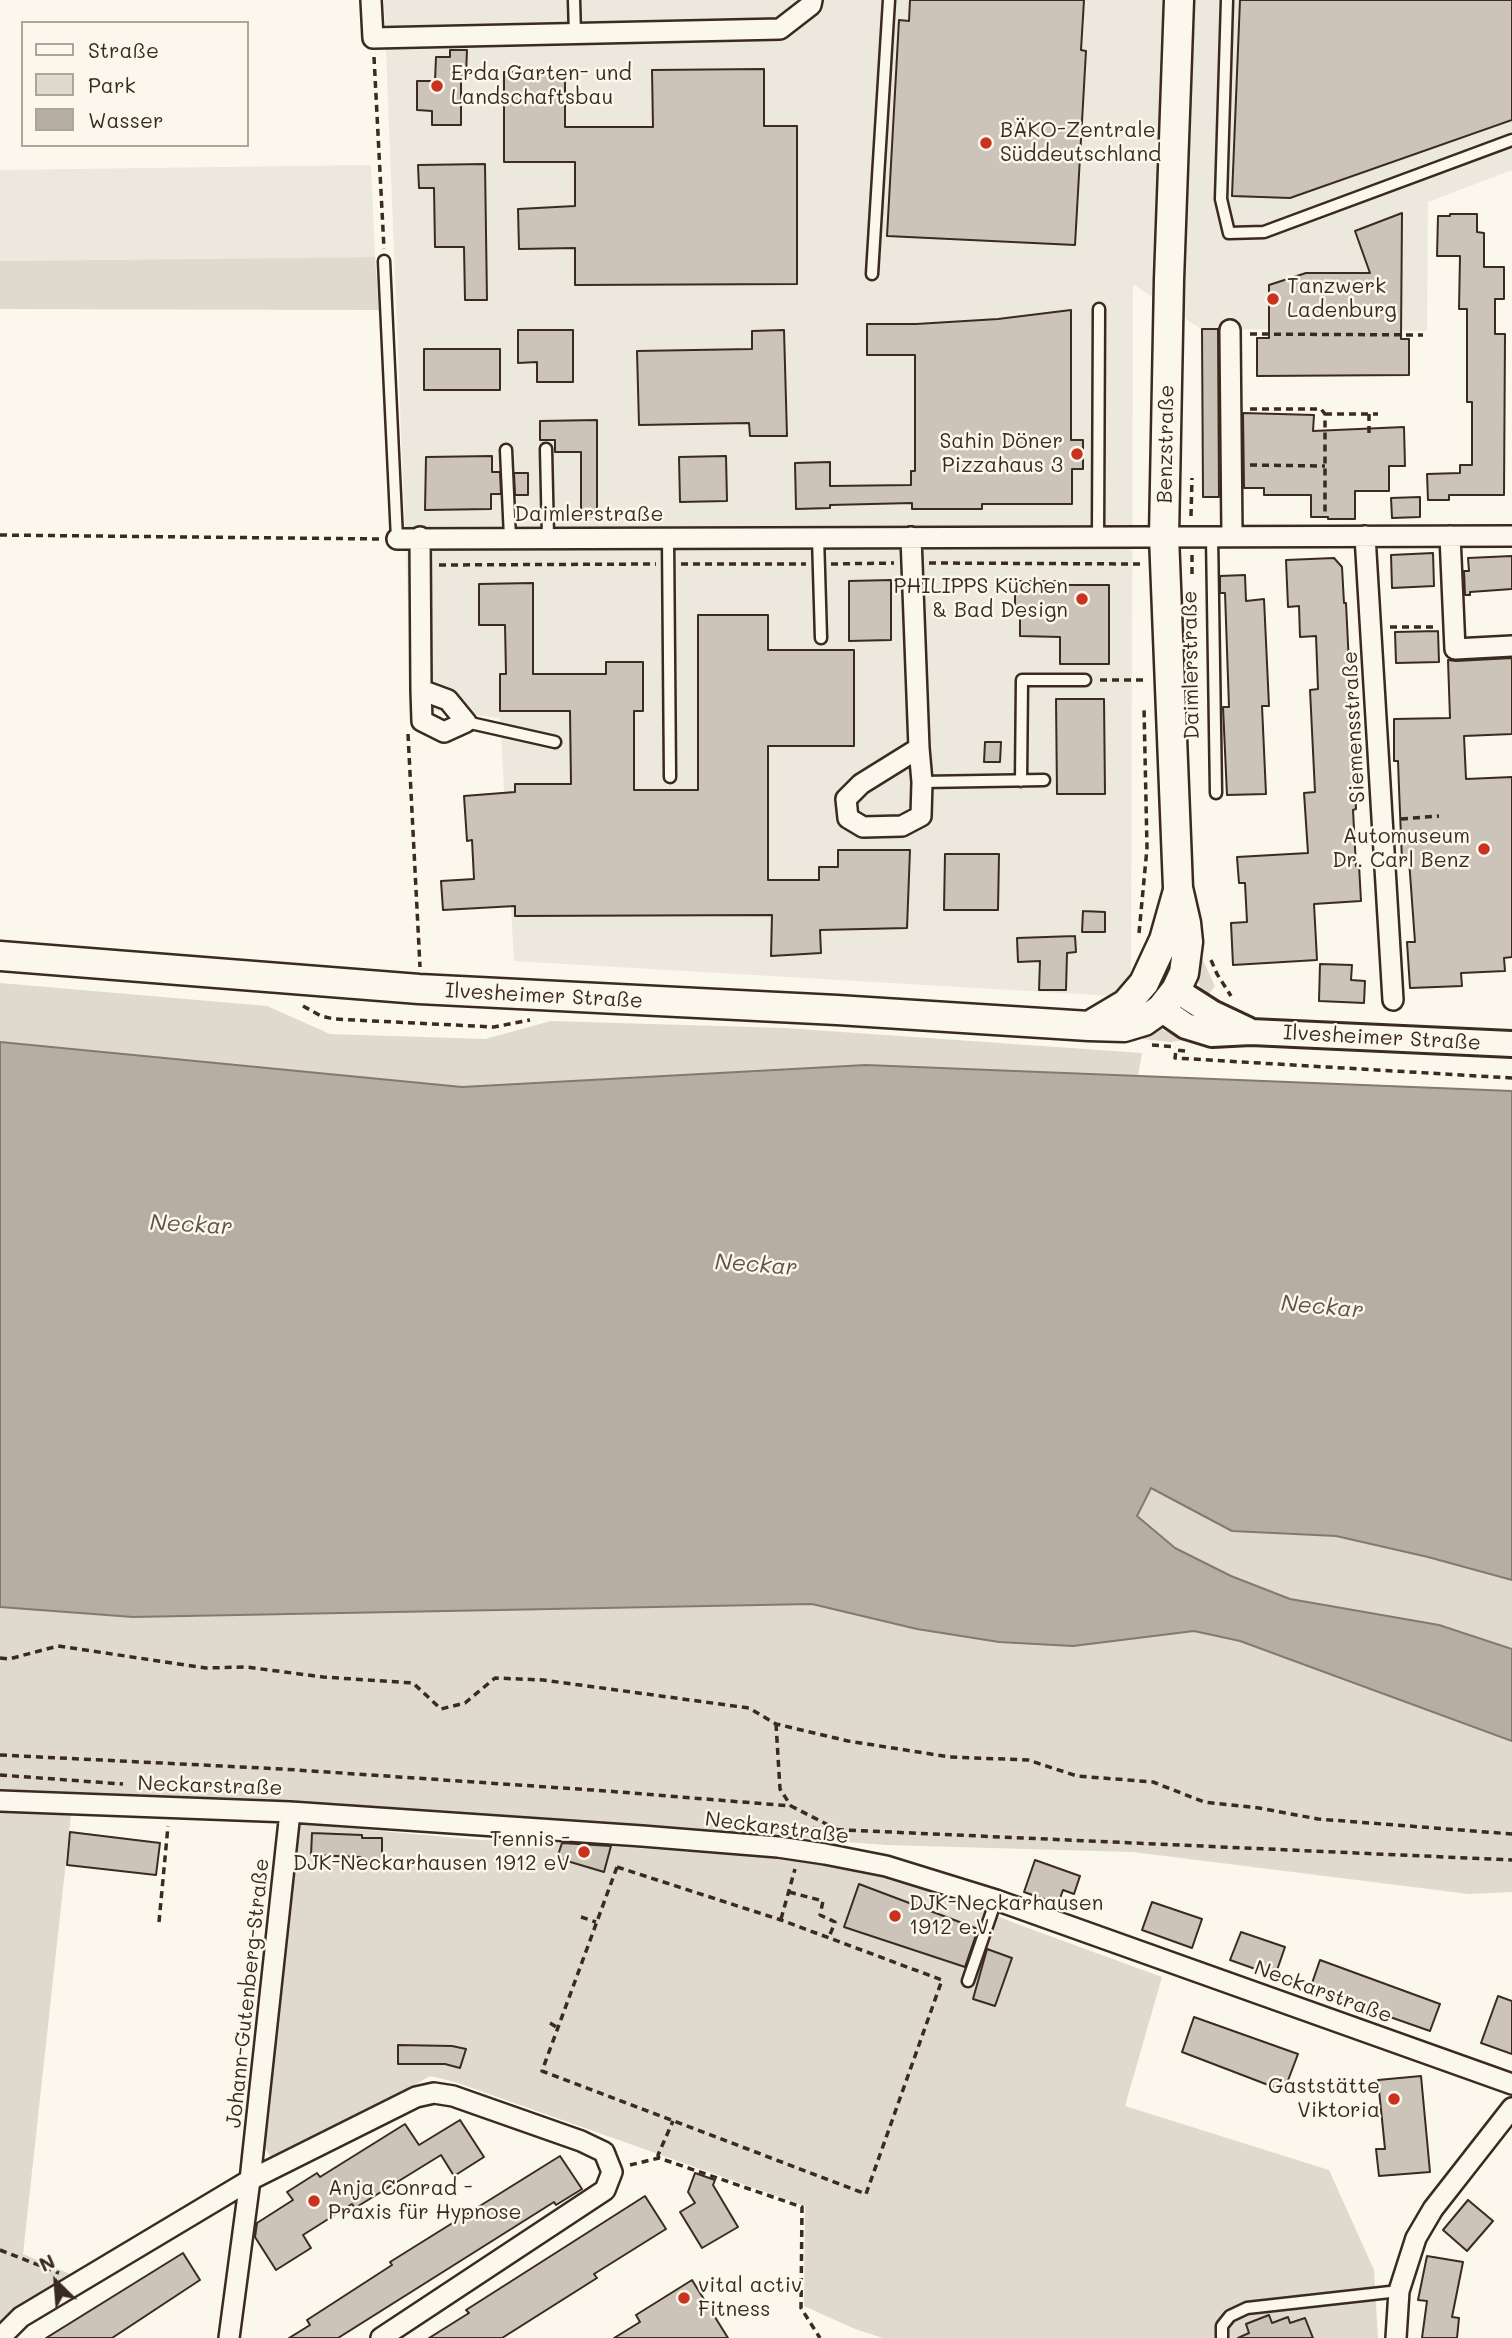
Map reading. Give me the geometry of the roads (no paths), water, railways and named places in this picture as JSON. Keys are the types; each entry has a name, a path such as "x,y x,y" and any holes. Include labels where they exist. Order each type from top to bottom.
{"main road":[{"name":"Benzstraße","path":"1168,999 1184,973 1188,942 1178,888 1178,536 1169,279 1179,0"},
{"name":"Benzstraße","path":"1089,1026 1126,1004 1144,982 1164,940 1178,888"},
{"name":"Ilvesheimer Straße","path":"0,956 419,989 1089,1026"},
{"name":"Ilvesheimer Straße","path":"1144,982 1168,999"},
{"path":"1089,1026 1124,1027 1144,1021 1168,999"}],"street":[{"path":"371,0 373,37 780,29 811,5 812,0"},
{"path":"1230,332 1232,536"},
{"name":"Siemensstraße","path":"1365,536 1393,1000"},
{"path":"1450,536 1455,649 1512,646"},
{"name":"Daimlerstraße","path":"397,539 1512,536"},
{"path":"420,537 421,690 422,721 444,732 466,722 448,700 421,690"},
{"path":"911,537 922,782 920,816 902,826 863,827 848,818 846,799 861,784 919,748"},
{"name":"Ilvesheimer Straße","path":"1168,999 1212,1013 1251,1032 1512,1044"},
{"name":"Neckarstraße","path":"0,1801 290,1812 778,1847 886,1866 996,1900 1512,2084"},
{"name":"Johann-Gutenberg-Straße","path":"229,2338 250,2180 290,1812"},
{"path":"0,2338 21,2317 250,2180 416,2098 434,2093 453,2096 581,2141 604,2152 612,2172 606,2190 381,2338"},
{"path":"1396,2338 1399,2291 1416,2238 1433,2209 1512,2108"}],"lane":[{"path":"574,0 575,35"},
{"path":"872,274 890,0"},
{"path":"1227,0 1221,199 1229,233 1264,232 1512,140"},
{"path":"384,261 397,539"},
{"path":"1098,537 1100,309"},
{"path":"546,449 548,537"},
{"path":"506,450 510,538"},
{"name":"Daimlerstraße","path":"1212,536 1216,793"},
{"path":"668,537 670,777"},
{"path":"818,537 821,638"},
{"path":"1021,781 1022,680 1085,680"},
{"path":"466,722 555,742"},
{"path":"922,782 1044,780"},
{"path":"968,1981 996,1900"},
{"path":"1222,2338 1222,2326 1230,2316 1247,2308 1399,2291"}],"water":[{"name":"Neckar","path":"0,1042 462,1087 866,1065 1512,1091 1512,1580 1336,1536 1232,1531 1151,1488 1137,1516 1175,1548 1231,1576 1290,1599 1439,1625 1512,1649 1512,1741 1240,1641 1194,1631 1073,1646 999,1642 917,1629 812,1604 133,1617 0,1607"}],"place":[{"name":"Erda Garten- und Landschaftsbau","path":"437,86"},
{"name":"BÄKO-Zentrale Süddeutschland","path":"986,143"},
{"name":"Tanzwerk Ladenburg","path":"1273,299"},
{"name":"Sahin Döner Pizzahaus 3","path":"1077,454"},
{"name":"PHILIPPS Küchen & Bad Design","path":"1082,599"},
{"name":"Automuseum Dr. Carl Benz","path":"1484,849"},
{"name":"Tennis - DJK-Neckarhausen 1912 eV","path":"584,1852"},
{"name":"DJK-Neckarhausen 1912 e.V.","path":"895,1916"},
{"name":"Gaststätte Viktoria","path":"1394,2099"},
{"name":"Anja Conrad - Praxis für Hypnose","path":"314,2201"},
{"name":"vital activ Fitness","path":"684,2298"}]}
